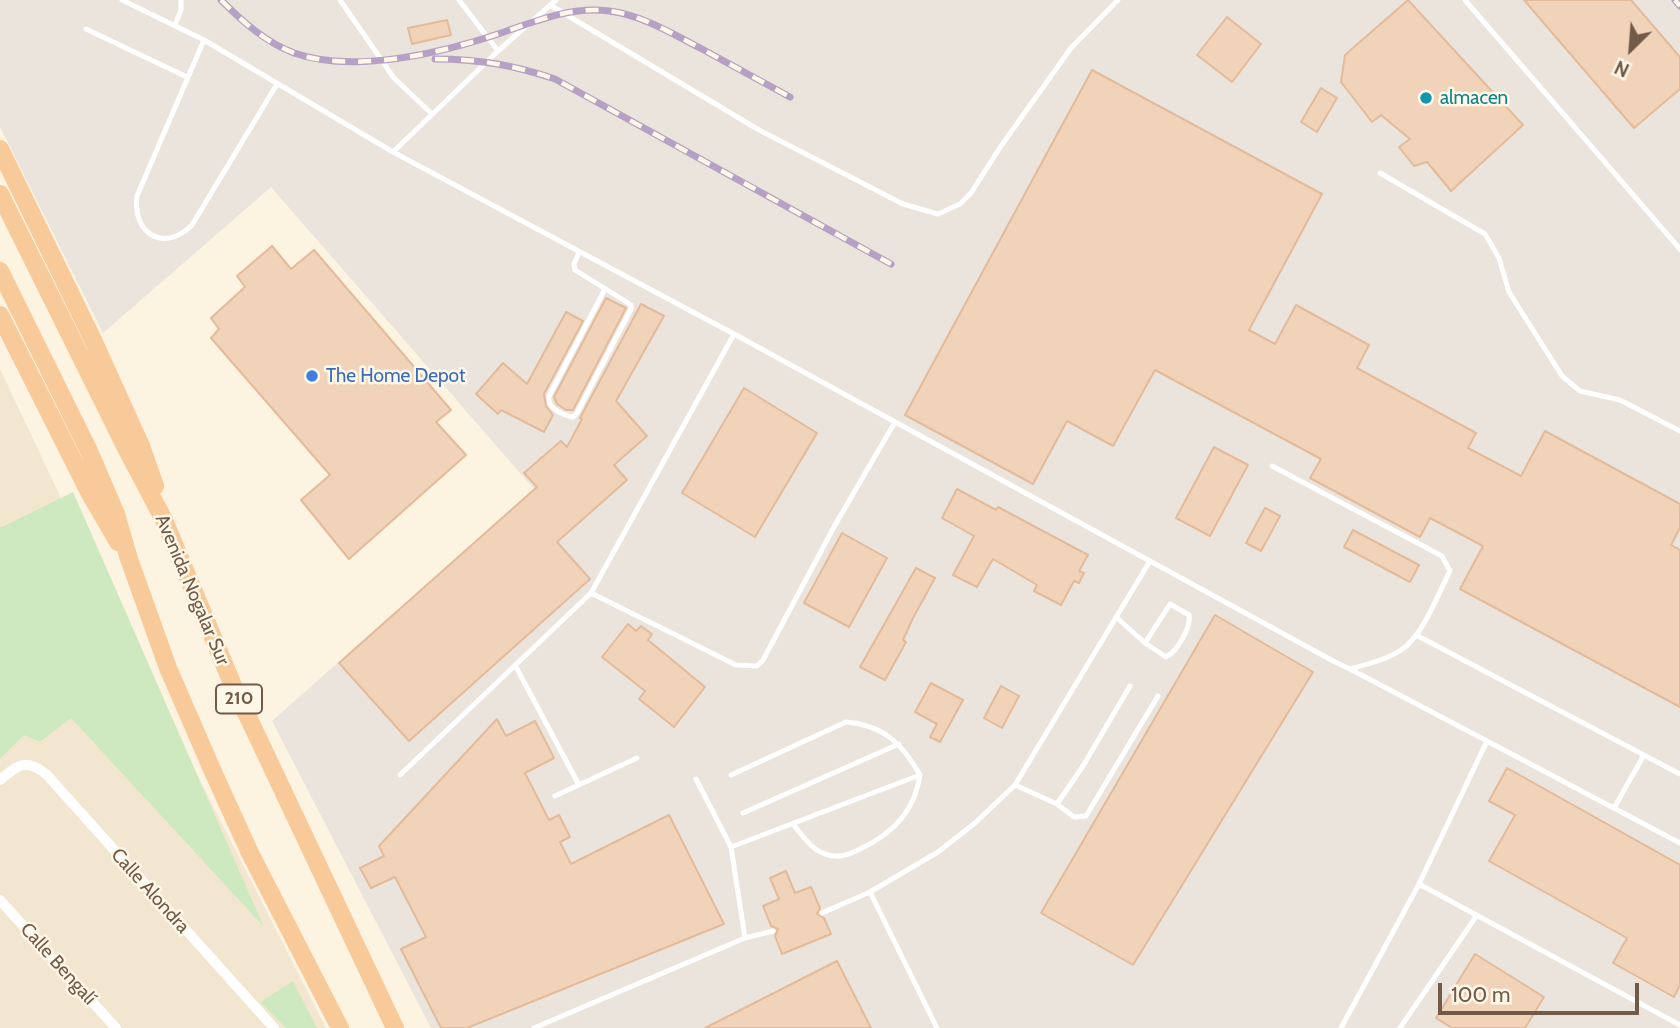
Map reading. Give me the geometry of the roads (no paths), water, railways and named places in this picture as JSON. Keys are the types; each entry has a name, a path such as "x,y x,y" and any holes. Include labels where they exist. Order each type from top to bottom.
{"highway":[{"path":"0,149 141,446 158,493 164,520"},
{"name":"Avenida Nogalar Sur","path":"0,194 164,520 232,683 395,1028"},
{"name":"210","path":"0,271 89,451 116,514 168,668 224,796 250,853 340,1028"},
{"path":"0,315 89,492 129,559"}],"street":[{"name":"Calle Alondra","path":"0,780 20,765 29,764 47,775 274,1028"},
{"name":"Calle Bengalí","path":"0,900 116,1028"}],"lane":[{"path":"122,0 204,40 393,152 1350,669 1680,843"},
{"path":"175,25 181,10 181,0"},
{"path":"340,0 394,79 432,114"},
{"path":"459,0 498,51"},
{"path":"393,152 553,2 759,131 903,204 938,214 960,204 971,193 1071,48 1118,0"},
{"path":"1465,0 1680,249"},
{"path":"86,29 187,77"},
{"path":"204,40 137,196 137,219 148,232 164,239 184,233 192,225 277,84"},
{"path":"1380,173 1485,234 1499,258 1509,292 1562,376 1580,391 1620,400 1680,431"},
{"path":"579,252 575,270 631,305 631,309 577,413 573,417 568,416 551,407 549,396 605,289"},
{"path":"400,775 591,593 734,334"},
{"path":"591,593 736,666 757,666 763,660 835,525 895,422"},
{"path":"1272,466 1442,556 1450,571 1416,635 1403,649 1384,659 1350,669"},
{"path":"822,913 870,892 938,852 975,823 1015,785 1150,561"},
{"path":"1115,617 1145,643 1166,657 1172,654 1190,622 1189,615 1170,604 1145,643"},
{"path":"1416,635 1680,774"},
{"path":"516,665 579,785"},
{"path":"1057,804 1083,766 1130,686"},
{"path":"1015,785 1057,804 1074,817 1086,816 1158,696"},
{"path":"731,775 846,722 864,724 899,744 920,775 918,789 905,816 891,831 874,843 849,854 836,856 816,849 793,824"},
{"path":"1341,1028 1419,884 1487,741"},
{"path":"743,813 899,744"},
{"path":"1614,808 1644,755"},
{"path":"555,796 638,758"},
{"path":"731,847 920,775"},
{"path":"696,779 731,847 745,938"},
{"path":"1419,884 1680,1025"},
{"path":"870,892 937,1028"},
{"path":"1400,1028 1478,915"},
{"path":"534,1028 745,938 773,931"}],"railway":[{"path":"221,0 237,16 273,43 294,53 343,62 425,54 568,13 595,10 621,13 657,26 790,97"},
{"path":"1675,0 1680,6"},
{"path":"435,59 496,64 555,79 891,264"}],"place":[{"name":"almacen","path":"1426,98"},
{"name":"The Home Depot","path":"312,376"}]}
